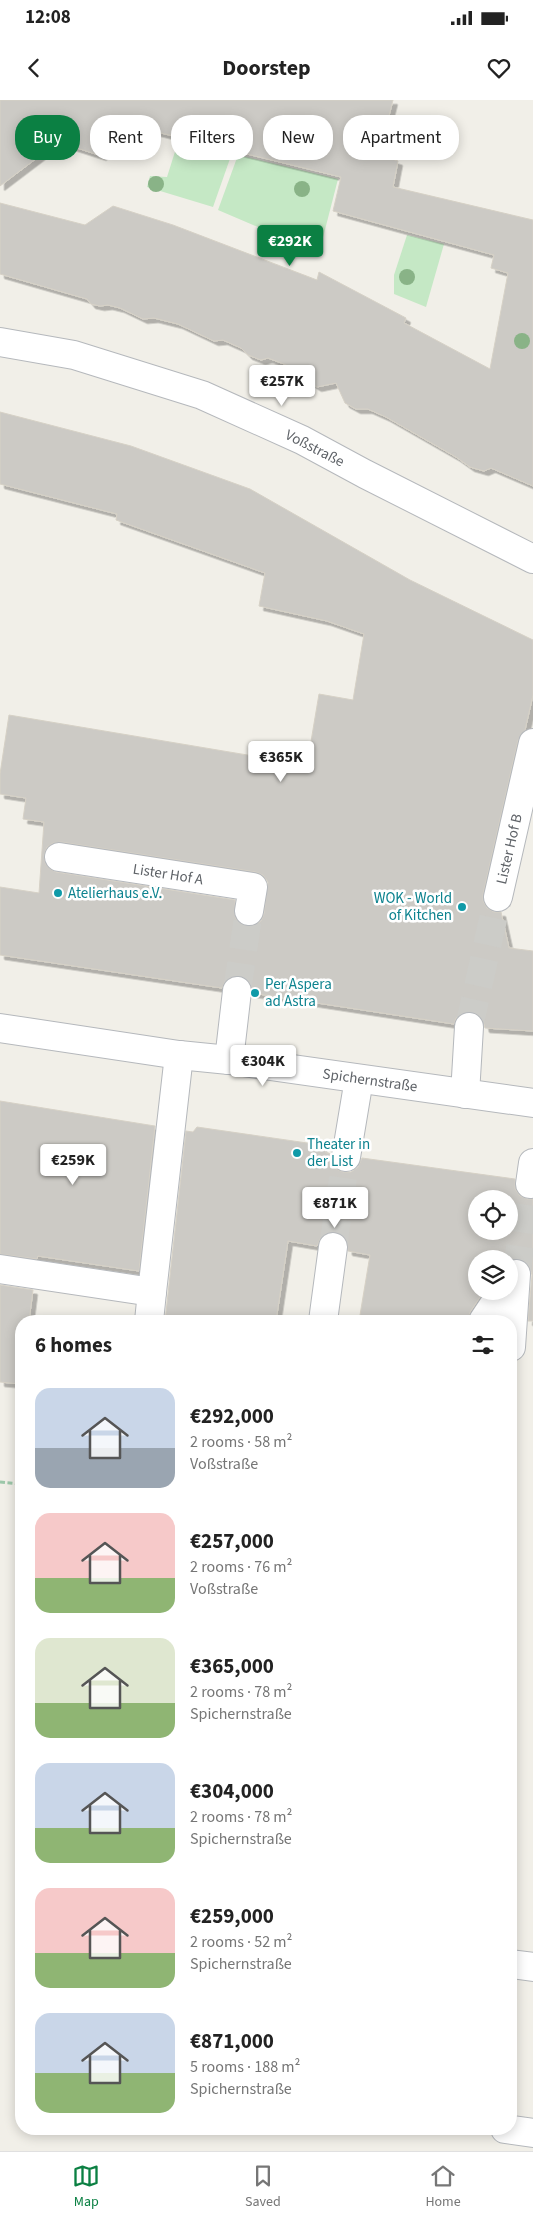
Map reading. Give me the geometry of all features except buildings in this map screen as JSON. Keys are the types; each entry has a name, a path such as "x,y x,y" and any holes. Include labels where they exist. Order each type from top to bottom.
{"street":[{"name":"Voßstraße","path":"0,342 74,355 202,395 302,440 373,478 533,558"},
{"name":"Lister Hof B","path":"498,897 533,743"},
{"name":"Lister Hof A","path":"59,857 253,887 249,911"},
{"path":"229,1060 237,991"},
{"path":"465,1094 469,1027"},
{"name":"Spichernstraße","path":"0,1028 179,1056 229,1060 533,1103"},
{"path":"150,1315 179,1056"},
{"path":"346,1157 359,1079"},
{"path":"323,1315 333,1247"},
{"path":"0,1269 152,1292"},
{"path":"487,1315 497,1300"},
{"path":"510,1300 510,1315"},
{"path":"517,1965 533,1967"},
{"path":"517,2131 533,2133"}],"path":[{"path":"0,1482 15,1483"}],"green space":[{"path":"253,159 338,179 319,253 218,210 236,160"},
{"path":"172,160 230,160 213,207 147,187 150,176 167,177"},
{"path":"407,235 444,244 426,307 394,294 394,275"}],"tunnel":[{"path":"469,1027 498,897"},
{"path":"237,991 249,911"},
{"path":"333,1247 346,1157"},
{"path":"518,1261 530,1184"}],"place":[{"name":"Atelierhaus e.V.","path":"58,893"},
{"name":"WOK - World of Kitchen","path":"462,907"},
{"name":"Per Aspera ad Astra","path":"255,993"},
{"name":"Theater in der List","path":"297,1153"}]}
